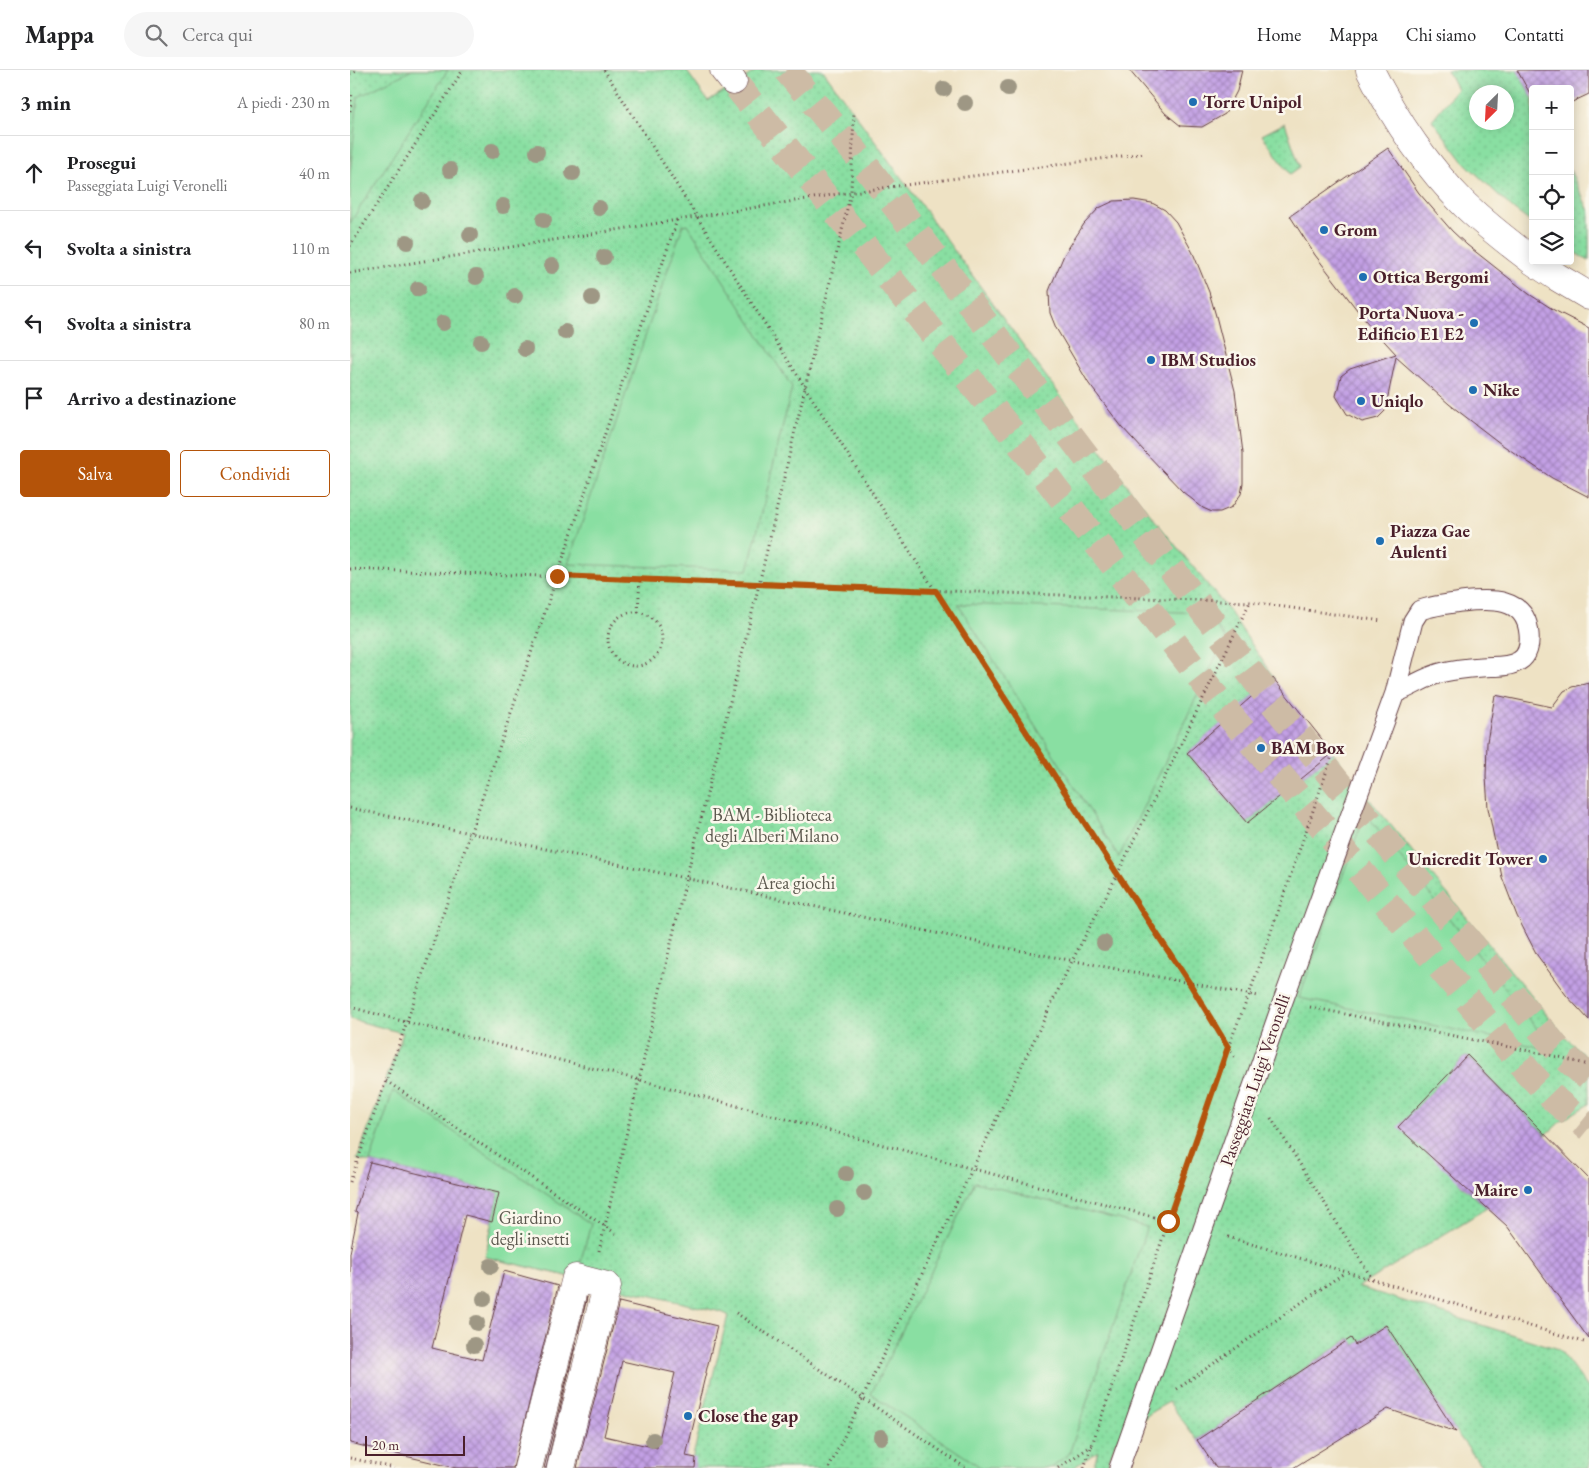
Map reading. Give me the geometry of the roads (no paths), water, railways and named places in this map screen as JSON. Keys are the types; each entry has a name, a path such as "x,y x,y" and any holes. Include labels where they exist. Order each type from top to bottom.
{"street":[{"path":"1370,70 1402,128 1441,180 1485,224 1529,258"},
{"path":"1539,265 1589,296"},
{"path":"528,1468 576,1278 606,1286 561,1468"}],"lane":[{"name":"Passeggiata Luigi Veronelli","path":"1119,1468 1283,1001 1395,693 1413,621 1420,610 1439,605 1478,600 1494,600 1508,603 1516,608 1523,617 1529,629 1530,642 1527,652 1520,661 1507,666 1442,672 1395,693"}],"tunnel":[{"path":"787,70 855,152 1321,763 1553,1044 1589,1078"},
{"path":"733,81 1027,452 1230,716 1529,1073 1556,1101 1589,1128"}],"place":[{"name":"Torre Unipol","path":"1193,102"},
{"name":"Grom","path":"1324,230"},
{"name":"Ottica Bergomi","path":"1363,277"},
{"name":"Porta Nuova - Edificio E1 E2","path":"1474,323"},
{"name":"IBM Studios","path":"1151,360"},
{"name":"Nike","path":"1473,390"},
{"name":"Uniqlo","path":"1361,401"},
{"name":"Piazza Gae Aulenti","path":"1380,541"},
{"name":"BAM Box","path":"1261,748"},
{"name":"Unicredit Tower","path":"1543,859"},
{"name":"Maire","path":"1528,1190"},
{"name":"Close the gap","path":"688,1416"}],"park label":[{"name":"BAM - Biblioteca degli Alberi Milano","path":"772,825"},
{"name":"Area giochi","path":"796,883"},
{"name":"Giardino degli insetti","path":"530,1228"}]}
